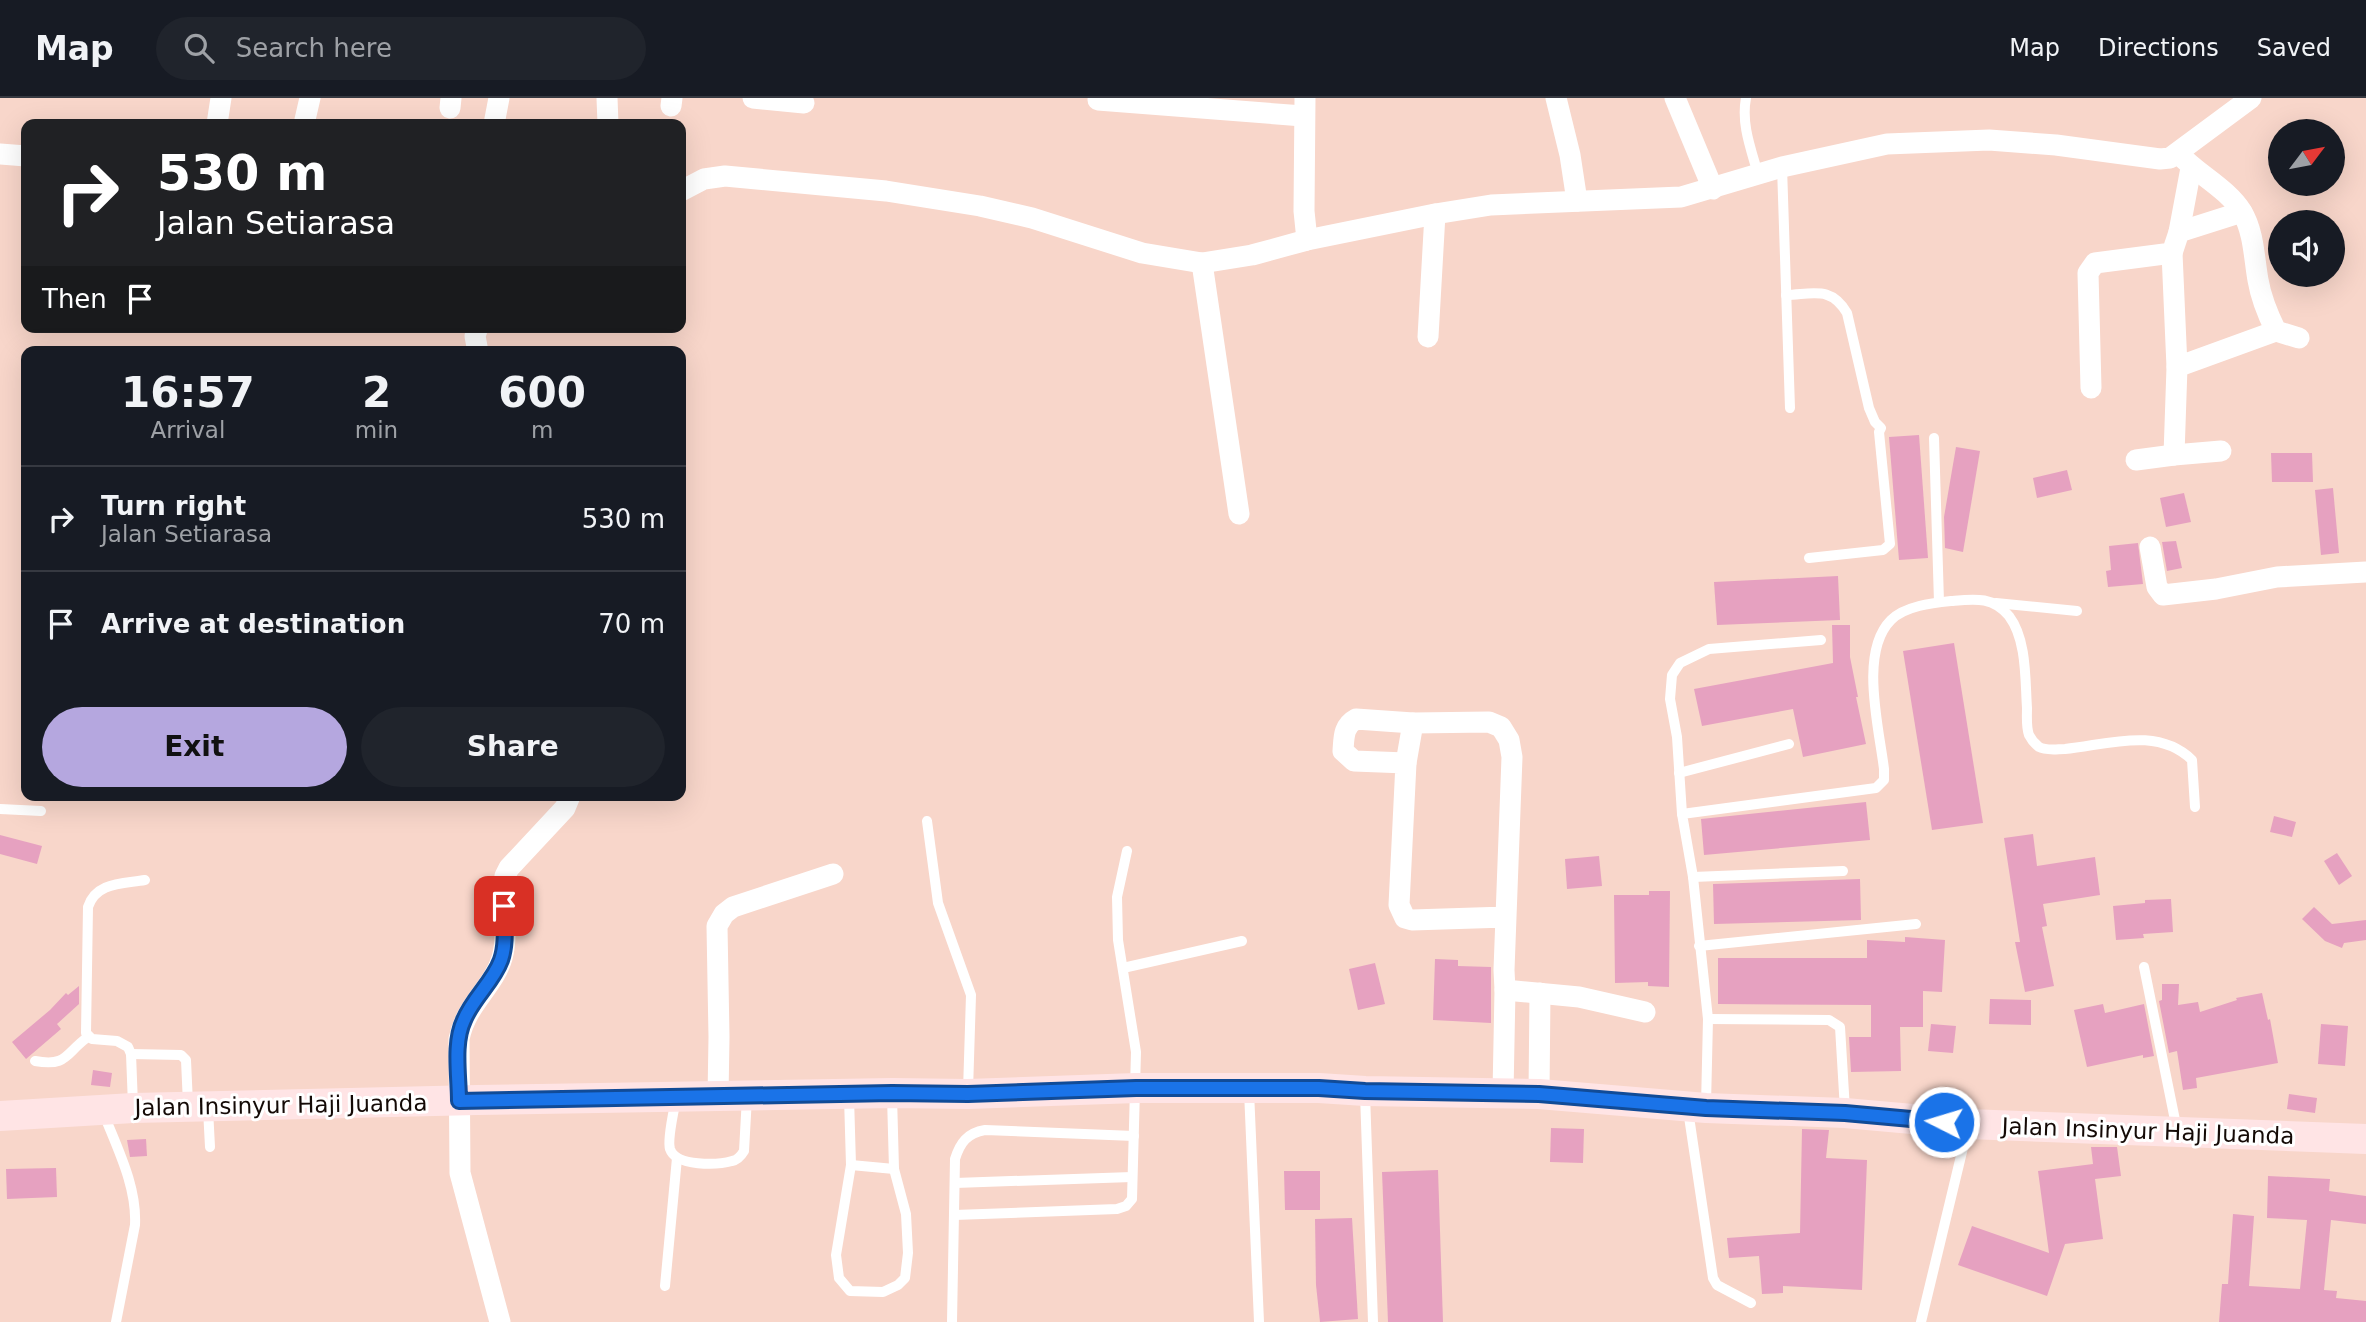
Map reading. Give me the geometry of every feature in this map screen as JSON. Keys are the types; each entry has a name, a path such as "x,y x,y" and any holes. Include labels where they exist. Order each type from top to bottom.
{"main road":[{"name":"Jalan Insinyur Haji Juanda","path":"11,1115 198,1106 892,1093 968,1094 1136,1088 1319,1088 1539,1094 1696,1108 1845,1113 1968,1124 2366,1139"}],"street":[{"path":"217,119 221,98"},
{"path":"305,119 310,98"},
{"path":"494,119 499,98"},
{"path":"607,98 608,119"},
{"path":"754,98 804,103"},
{"path":"1556,98 1570,155 1577,201"},
{"path":"1675,98 1713,189"},
{"path":"2174,455 2177,367 2172,253 2179,232 2185,161 2251,98"},
{"path":"1098,100 1304,107 1304,211 1307,240"},
{"path":"686,188 704,179 725,176 886,191 993,209 1032,218 1142,253 1202,263 1252,255 1307,240 1435,214 1491,205 1670,198 1713,189 1783,167 1887,144 1989,140 2056,145 2185,161 2223,193 2242,212 2254,249 2261,292 2276,331"},
{"path":"0,154 21,156"},
{"path":"2179,232 2242,212"},
{"path":"1428,337 1435,214"},
{"path":"2091,388 2088,273 2091,267 2095,263 2172,253"},
{"path":"1202,263 1239,513"},
{"path":"2177,367 2276,331 2299,338"},
{"path":"2136,460 2221,451"},
{"path":"2150,547 2157,587 2163,595 2216,589 2277,577 2366,572"},
{"path":"1406,763 1354,761 1347,757 1343,751 1345,728 1349,722 1356,719 1413,723 1489,722 1501,727 1509,740 1512,757 1503,1093"},
{"path":"1413,723 1406,763 1399,905 1401,913 1412,920 1506,917"},
{"path":"500,1322 460,1173 459,1039 463,1022 496,972 502,958 505,876 509,868 565,808 568,801"},
{"path":"732,1097 719,1037 717,926 724,914 733,907 833,874"},
{"path":"1505,990 1602,1001 1645,1012"},
{"path":"1539,1094 1540,993"}],"lane":[{"path":"1746,98 1744,116 1758,174"},
{"path":"1783,167 1790,408"},
{"path":"1786,295 1827,293 1842,304 1847,313 1869,408 1881,428 1879,432 1890,544 1883,550 1810,558"},
{"path":"1934,438 1939,602"},
{"path":"1682,814 1876,788 1881,784 1884,768 1872,666 1878,639 1891,619 1907,610 1939,602 1982,598 1996,603 2077,611"},
{"path":"1996,603 2010,617 2019,637 2025,668 2028,733 2035,743 2043,749 2057,749 2134,739 2173,746 2192,760 2195,807"},
{"path":"1751,1303 1717,1285 1713,1278 1696,1108 1708,1018 1693,877 1682,814 1677,737 1670,699 1672,675 1680,663 1709,649 1821,640"},
{"path":"1679,773 1789,744"},
{"path":"0,810 41,811"},
{"path":"927,821 940,910 969,983 971,995 968,1094"},
{"path":"954,1215 1117,1209 1126,1206 1132,1199 1136,1052 1118,940 1117,897 1127,851"},
{"path":"1693,877 1843,871"},
{"path":"88,1037 88,907 91,898 94,893 106,887 145,880"},
{"path":"1699,946 1916,924"},
{"path":"1123,968 1242,941"},
{"path":"2144,967 2177,1130"},
{"path":"1708,1018 1829,1020 1840,1027 1845,1113"},
{"path":"88,1037 128,1046 131,1054 134,1108"},
{"path":"35,1061 59,1062 88,1037"},
{"path":"131,1054 181,1055 186,1060 210,1147"},
{"path":"1249,1088 1259,1322"},
{"path":"1365,1091 1373,1322"},
{"path":"849,1095 851,1165 836,1255 839,1278 850,1291 883,1292 898,1285 905,1278 908,1253 906,1214 894,1169 892,1093"},
{"path":"676,1098 670,1149 677,1158 687,1163 731,1162 740,1158 746,1142 732,1097"},
{"path":"102,1110 127,1175 135,1209 135,1225 116,1322"},
{"path":"1921,1322 1968,1124"},
{"path":"952,1322 955,1183 958,1151 964,1140 973,1132 985,1130 1134,1136"},
{"path":"665,1286 677,1158"},
{"path":"851,1165 894,1169"},
{"path":"955,1183 1132,1177"}],"building":[{"path":"1919,435 1928,558 1899,560 1889,437"},
{"path":"1956,447 1980,451 1963,552 1945,548 1944,517"},
{"path":"2271,453 2312,453 2313,482 2272,482"},
{"path":"2067,470 2072,490 2037,498 2033,478"},
{"path":"2333,488 2339,553 2321,555 2315,490"},
{"path":"2184,493 2191,522 2166,527 2160,498"},
{"path":"2176,541 2182,568 2167,571 2162,542"},
{"path":"2138,543 2143,584 2108,587 2106,571 2111,570 2109,546"},
{"path":"1838,576 1840,620 1717,625 1714,582"},
{"path":"1832,625 1850,625 1850,657 1866,744 1803,757 1793,709 1702,726 1694,689 1833,663"},
{"path":"1954,643 1983,823 1932,830 1903,651"},
{"path":"1866,802 1870,840 1704,855 1701,819"},
{"path":"2274,816 2296,822 2292,837 2270,832"},
{"path":"2033,834 2037,866 2095,857 2100,895 2043,904 2047,926 2042,927 2054,986 2025,992 2015,942 2020,942 2004,838"},
{"path":"0,835 42,846 37,864 0,854"},
{"path":"2337,853 2352,876 2339,885 2324,861"},
{"path":"1599,856 1602,886 1567,889 1565,859"},
{"path":"1860,879 1861,920 1714,924 1713,884"},
{"path":"1649,891 1670,891 1669,987 1648,986 1648,982 1615,983 1614,895 1649,895"},
{"path":"2171,899 2173,932 2143,934 2144,938 2116,940 2113,906 2145,903 2145,900"},
{"path":"2314,907 2332,924 2366,920 2366,940 2344,943 2342,948 2325,941 2302,919"},
{"path":"1905,937 1945,940 1942,992 1923,991 1923,1027 1900,1027 1901,1071 1851,1072 1849,1037 1871,1037 1871,1005 1718,1004 1718,958 1867,958 1867,940 1905,942"},
{"path":"1435,959 1458,960 1458,966 1491,967 1491,1023 1433,1020"},
{"path":"1375,963 1385,1004 1358,1010 1349,969"},
{"path":"2162,984 2179,984 2178,1005 2198,1002 2200,1012 2237,1000 2236,998 2262,993 2278,1063 2196,1078 2197,1088 2183,1090 2177,1051 2169,1053 2159,1001 2162,1000"},
{"path":"79,986 79,1004 57,1024 61,1029 26,1059 12,1042 66,993 68,995"},
{"path":"1990,999 2031,1000 2031,1025 1989,1024"},
{"path":"2103,1004 2105,1013 2144,1004 2154,1056 2143,1058 2143,1055 2087,1067 2074,1010"},
{"path":"1931,1024 1956,1026 1953,1053 1928,1051"},
{"path":"2321,1024 2348,1026 2345,1066 2318,1064"},
{"path":"93,1070 112,1073 110,1087 91,1085"},
{"path":"2289,1094 2317,1098 2315,1113 2287,1109"},
{"path":"1551,1128 1584,1129 1583,1163 1550,1162"},
{"path":"1802,1129 1829,1130 1826,1158 1867,1160 1862,1290 1783,1286 1783,1293 1762,1294 1759,1256 1729,1258 1727,1238 1800,1233"},
{"path":"146,1139 147,1156 130,1157 127,1140"},
{"path":"2091,1147 2117,1147 2121,1176 2095,1179 2103,1239 2065,1244 2047,1296 1958,1265 1972,1226 2049,1253 2038,1171 2093,1164"},
{"path":"56,1168 57,1197 7,1199 6,1169"},
{"path":"1438,1170 1443,1322 1388,1322 1382,1172"},
{"path":"1284,1171 1320,1171 1320,1210 1285,1210"},
{"path":"2268,1176 2330,1179 2329,1191 2366,1196 2366,1224 2331,1220 2324,1290 2337,1291 2336,1298 2366,1301 2366,1322 2219,1322 2222,1284 2228,1284 2233,1214 2254,1216 2249,1286 2300,1289 2307,1220 2267,1218"},
{"path":"1352,1218 1358,1319 1320,1322 1316,1285 1315,1219"}],"route":[{"path":"504,906 502,958 496,972 472,1005 463,1022 459,1039 459,1101 968,1094 1136,1088 1319,1088 1539,1094 1706,1108 1845,1113 1944,1122"}]}
